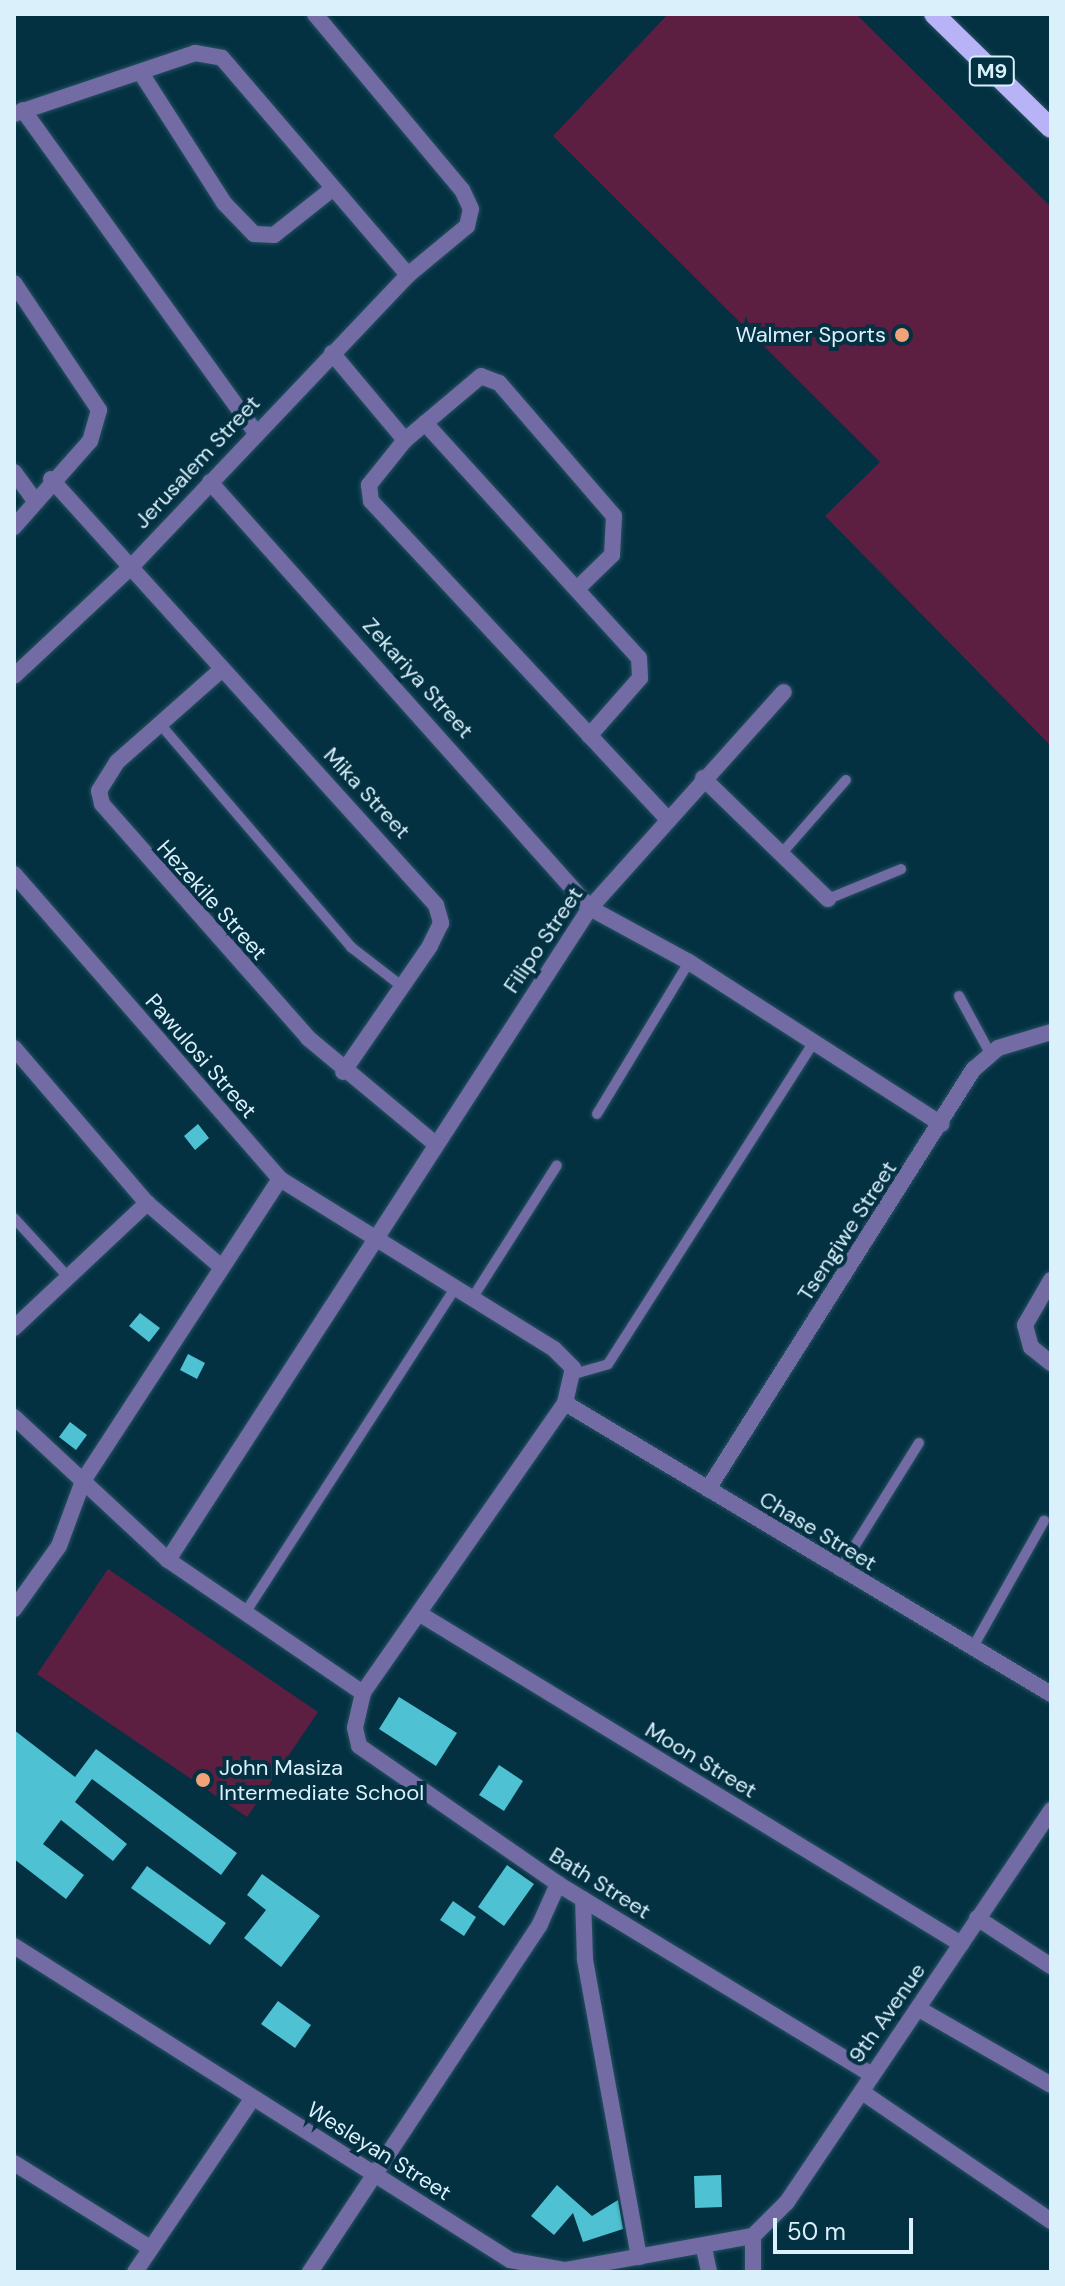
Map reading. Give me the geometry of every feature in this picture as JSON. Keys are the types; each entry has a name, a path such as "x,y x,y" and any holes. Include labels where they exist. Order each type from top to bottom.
{"main road":[{"name":"M9","path":"934,14 1051,128"}],"street":[{"name":"Jerusalem Street","path":"14,676 132,566 254,430 408,275 467,226 469,201 315,14"},
{"path":"254,430 18,112 195,53 222,58 331,190 408,275"},
{"path":"141,73 224,203 254,234 274,235 331,190"},
{"path":"14,283 99,410 90,441 51,479 14,527"},
{"path":"332,353 405,440"},
{"path":"577,589 612,555 614,516 499,383 481,376 405,440 369,485 371,501 665,816"},
{"path":"425,423 577,589 642,667 589,736"},
{"path":"14,472 34,500"},
{"name":"Mika Street","path":"51,479 436,905 435,936 404,988 343,1072"},
{"name":"Zekariya Street","path":"210,482 590,908 689,962 815,1040 941,1124"},
{"name":"Hezekile Street","path":"221,670 107,775 102,804 343,1072 434,1143"},
{"name":"Filipo Street","path":"168,1560 376,1242 434,1143 590,908 665,816 784,692"},
{"path":"703,778 828,899"},
{"name":"Pawulosi Street","path":"14,874 280,1179 376,1242 473,1297 554,1349 574,1374"},
{"path":"990,1053 1051,1032"},
{"path":"14,1048 147,1203 219,1265"},
{"name":"Tsengiwe Street","path":"708,1489 941,1124 990,1053"},
{"path":"14,1609 59,1546 83,1481 219,1265 280,1179"},
{"path":"14,1328 147,1203"},
{"path":"1051,1280 1025,1325 1031,1347 1051,1363"},
{"path":"14,1417 168,1560 363,1693 565,1403 574,1374"},
{"name":"Chase Street","path":"565,1403 839,1571 1051,1694"},
{"name":"Moon Street","path":"420,1614 961,1944"},
{"name":"Bath Street","path":"363,1693 355,1728 359,1746 558,1884 870,2074"},
{"name":"9th Avenue","path":"753,2236 787,2202 862,2092 870,2074 919,2009 1051,1810"},
{"path":"310,2272 540,1924 558,1884"},
{"path":"583,1899 585,1960 639,2257"},
{"path":"977,1918 1051,1966"},
{"name":"Wesleyan Street","path":"14,1946 510,2260 565,2271 704,2248 753,2236"},
{"path":"919,2009 1051,2085"},
{"path":"862,2092 1051,2221"},
{"path":"135,2272 253,2098"},
{"path":"14,2163 150,2248"},
{"path":"753,2236 753,2272"},
{"path":"704,2248 709,2272"}],"lane":[{"path":"160,724 351,947 404,988"},
{"path":"782,853 846,780"},
{"path":"828,899 901,869"},
{"path":"597,1114 689,962"},
{"path":"959,996 990,1053"},
{"path":"574,1374 608,1364 815,1040"},
{"path":"473,1297 557,1165"},
{"path":"14,1218 68,1277"},
{"path":"245,1613 456,1287"},
{"path":"839,1571 919,1443"},
{"path":"973,1647 1044,1521"}],"shaded area":[{"name":"Walmer Sports","path":"668,14 856,14 1051,207 1051,746 825,516 880,462 553,136"},
{"path":"108,1569 318,1712 247,1817 37,1674"}],"building":[{"path":"198,1124 209,1138 195,1150 184,1136"},
{"path":"140,1313 160,1328 149,1342 129,1326"},
{"path":"188,1354 205,1363 197,1379 180,1370"},
{"path":"70,1422 87,1435 76,1450 59,1437"},
{"path":"399,1697 457,1733 436,1766 379,1729"},
{"path":"14,1730 75,1777 96,1749 237,1853 221,1875 92,1779 75,1802 127,1844 113,1861 61,1820 43,1844 84,1875 66,1899 14,1859"},
{"path":"499,1765 523,1781 504,1811 479,1795"},
{"path":"507,1865 534,1884 504,1926 478,1907"},
{"path":"147,1866 226,1923 210,1945 131,1888"},
{"path":"262,1874 320,1916 281,1967 244,1938 266,1910 247,1895"},
{"path":"453,1901 476,1917 464,1936 440,1920"},
{"path":"278,2001 311,2025 295,2048 261,2024"},
{"path":"721,2175 722,2207 695,2208 694,2176"},
{"path":"557,2185 592,2216 618,2200 623,2229 583,2242 573,2213 554,2235 531,2216"}],"place":[{"name":"Walmer Sports","path":"902,335"},
{"name":"John Masiza Intermediate School","path":"203,1780"}]}
